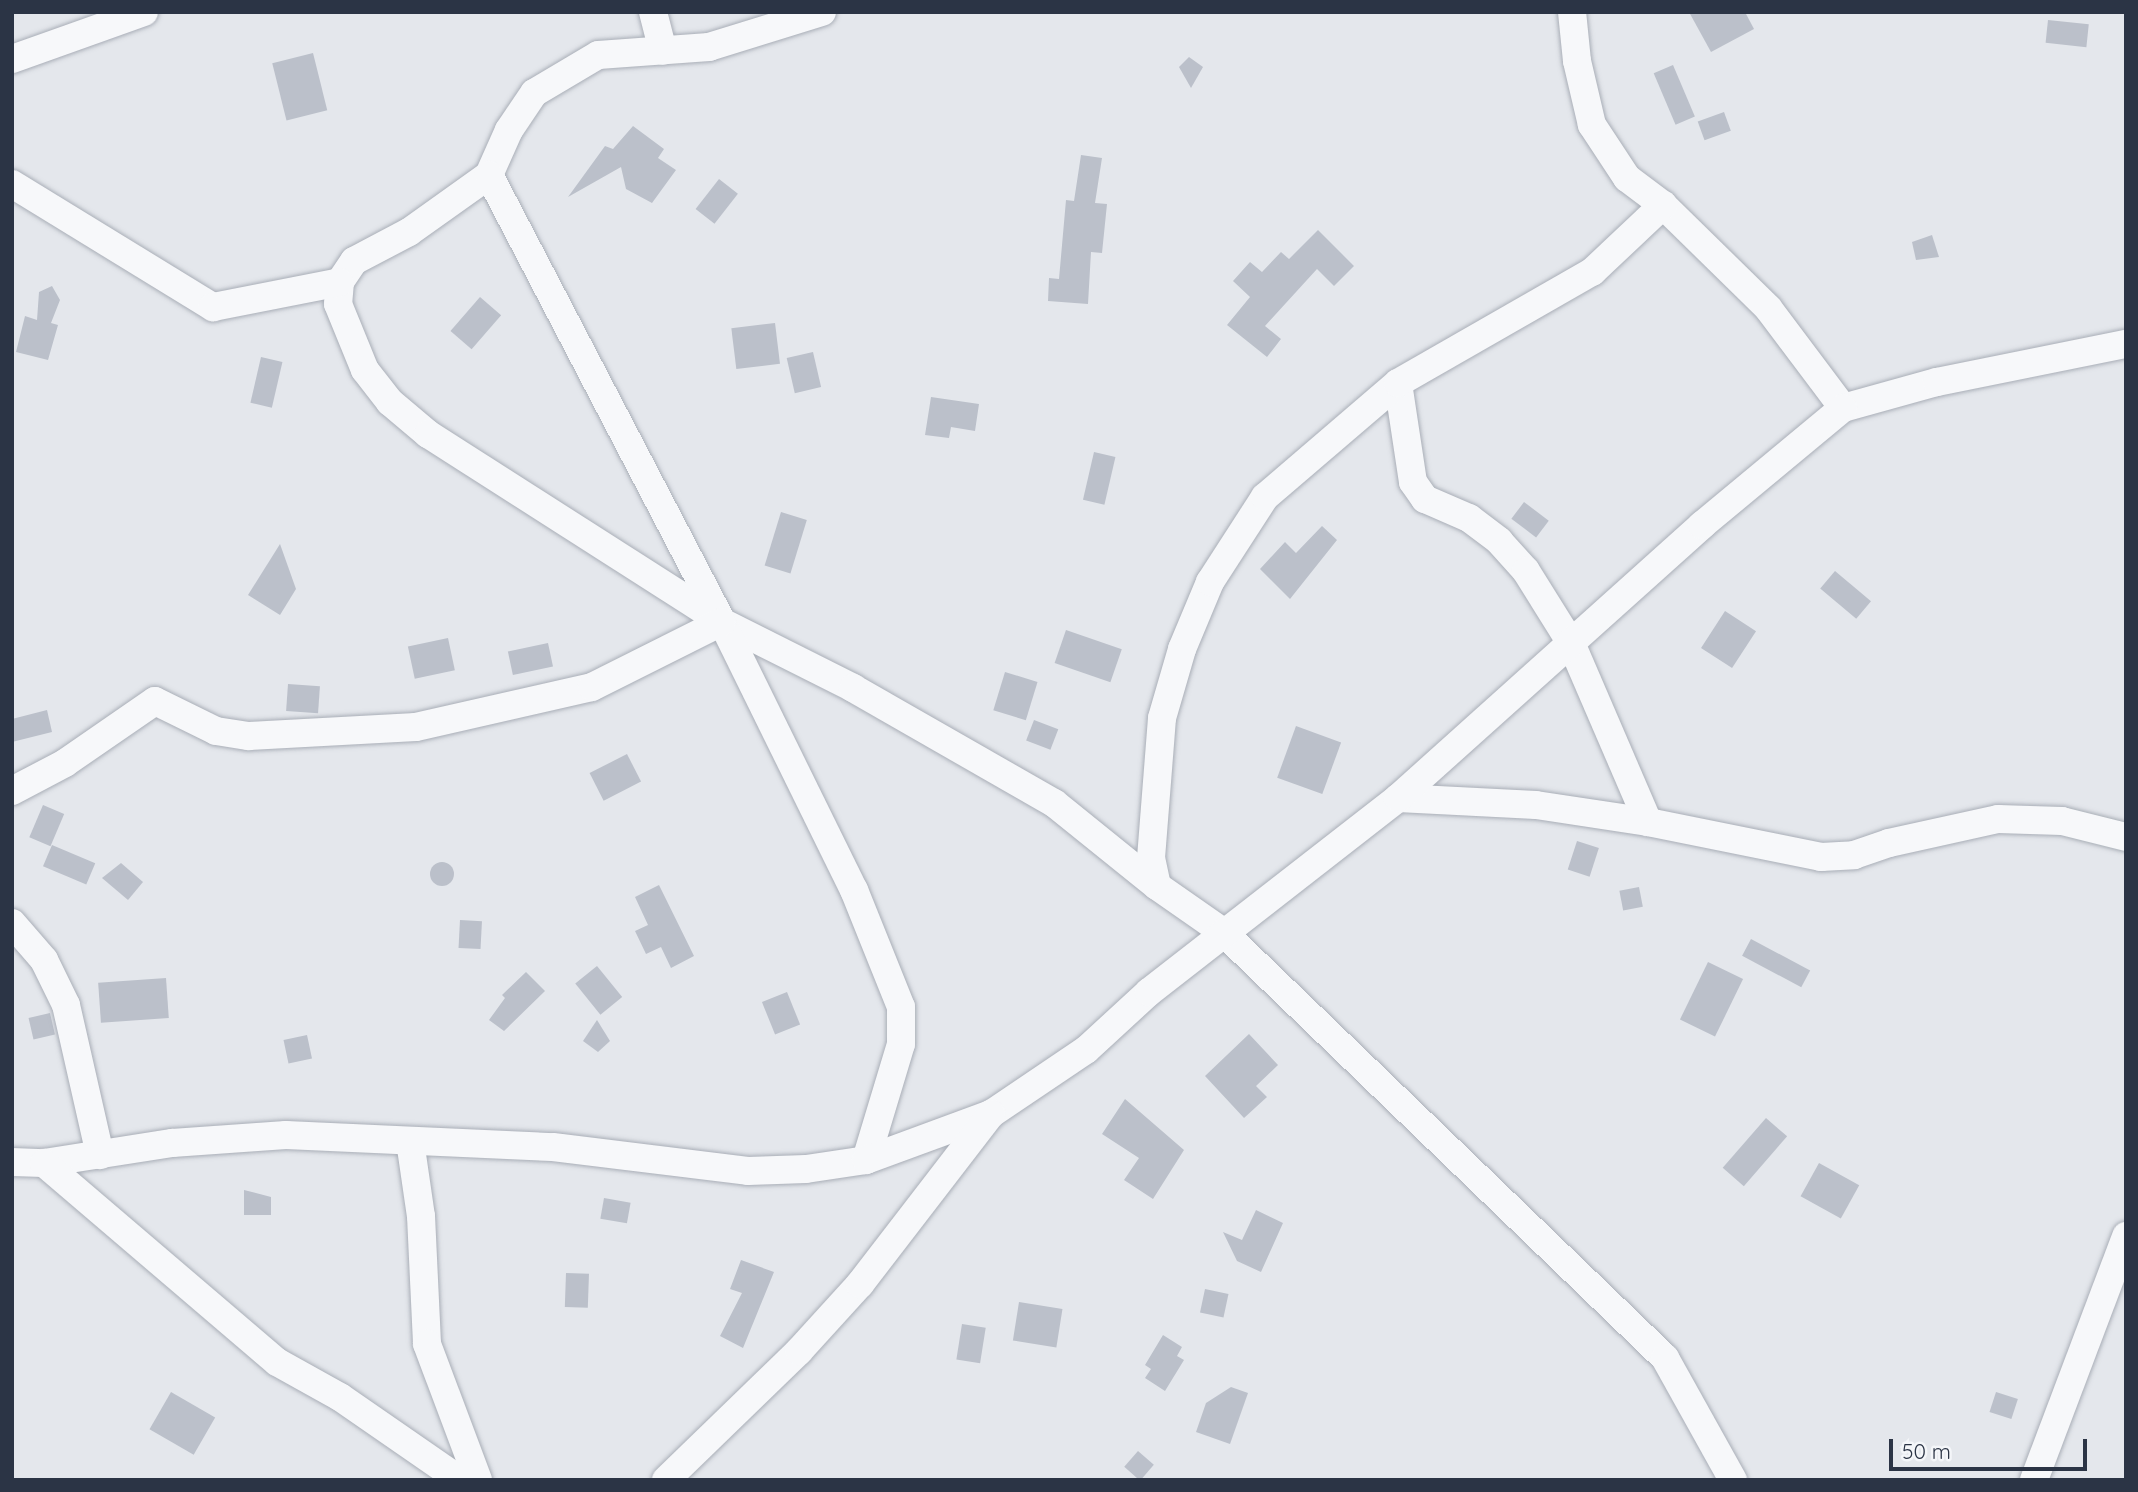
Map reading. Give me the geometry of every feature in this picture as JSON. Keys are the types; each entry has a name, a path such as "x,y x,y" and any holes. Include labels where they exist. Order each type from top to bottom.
{"street":[{"path":"12,59 144,12"},
{"path":"653,12 663,51"},
{"path":"822,12 709,47 598,55 534,93 509,130 489,175 409,232 354,261 340,282 338,304 365,370 390,402 428,434 722,622 853,688 1054,803 1157,886 1223,932 1665,1358 1733,1480"},
{"path":"1572,12 1577,61 1592,125 1627,178 1663,205 1768,308 1843,408"},
{"path":"489,175 722,622 854,890 901,1007 898,1056 866,1160"},
{"path":"12,184 213,307 340,282"},
{"path":"1157,886 1151,858 1162,718 1182,649 1210,582 1265,497 1398,383 1591,272 1663,205"},
{"path":"12,1162 44,1163 172,1143 286,1135 552,1147 748,1171 806,1169 866,1160 991,1114 1086,1050 1223,932 1398,798 1571,643 1843,408 1937,382 2126,344"},
{"path":"1398,383 1413,482 1425,499 1469,518 1500,541 1526,571 1571,643 1648,821"},
{"path":"12,791 65,763 155,701 216,731 249,736 415,727 592,687 722,622"},
{"path":"1398,798 1536,805 1648,821 1821,858 1854,855 1889,843 1998,819 2062,821 2126,837"},
{"path":"12,923 44,960 66,1004 100,1155"},
{"path":"666,1480 799,1351 860,1284 991,1114"},
{"path":"410,1141 421,1216 427,1343 478,1480"},
{"path":"44,1163 277,1362 340,1397 460,1480"},
{"path":"2034,1480 2126,1236"}],"building":[{"path":"1689,12 1745,12 1754,29 1711,52"},
{"path":"2048,20 2089,24 2086,47 2046,43"},
{"path":"313,53 327,110 287,120 272,63"},
{"path":"1189,57 1203,67 1191,88 1179,67"},
{"path":"1673,65 1695,117 1676,125 1654,73"},
{"path":"1724,112 1731,131 1705,140 1698,122"},
{"path":"633,126 664,149 658,158 676,170 652,203 626,189 621,167 568,197 605,146 613,149"},
{"path":"1081,155 1102,158 1095,203 1107,204 1102,253 1091,252 1088,304 1048,301 1049,278 1059,279 1066,200 1074,201"},
{"path":"719,179 738,194 715,224 696,209"},
{"path":"1318,230 1354,266 1334,286 1317,269 1265,326 1281,339 1267,357 1227,325 1250,297 1233,281 1250,262 1262,272 1281,252 1289,259"},
{"path":"1932,235 1939,257 1916,260 1912,242"},
{"path":"52,286 60,300 51,323 58,325 48,360 16,352 25,316 37,320 39,292"},
{"path":"480,297 501,315 472,349 450,331"},
{"path":"775,323 780,364 736,369 731,328"},
{"path":"813,352 821,387 795,393 787,358"},
{"path":"261,357 282,362 272,408 250,403"},
{"path":"931,397 979,404 975,431 951,427 949,438 925,435"},
{"path":"1094,452 1115,457 1104,505 1083,500"},
{"path":"1524,502 1549,521 1536,537 1511,519"},
{"path":"781,512 807,520 790,573 765,566"},
{"path":"1322,526 1337,540 1290,599 1260,569 1285,542 1296,553"},
{"path":"280,544 296,589 280,615 248,595"},
{"path":"1835,571 1871,601 1856,619 1820,589"},
{"path":"1725,611 1756,631 1732,668 1701,648"},
{"path":"1066,630 1122,649 1110,682 1055,663"},
{"path":"448,638 455,670 415,679 408,647"},
{"path":"548,643 553,666 513,675 508,652"},
{"path":"1005,672 1038,682 1026,720 993,710"},
{"path":"288,684 320,686 318,713 286,711"},
{"path":"47,710 52,732 12,742 12,719"},
{"path":"1034,720 1058,729 1050,750 1026,741"},
{"path":"1296,726 1341,742 1322,794 1277,778"},
{"path":"627,754 641,782 604,801 590,773"},
{"path":"43,805 64,814 50,846 29,837"},
{"path":"1577,841 1599,848 1590,877 1568,870"},
{"path":"52,845 95,863 86,885 43,866"},
{"path":"442,862 450,866 454,874 450,882 442,886 434,882 430,874 434,866"},
{"path":"121,863 143,882 128,900 102,878"},
{"path":"659,885 694,956 671,968 661,947 646,954 635,931 648,925 635,897"},
{"path":"1639,887 1643,907 1623,910 1619,891"},
{"path":"460,920 482,921 481,949 459,948"},
{"path":"1751,939 1810,970 1801,987 1742,956"},
{"path":"1708,962 1743,979 1715,1037 1680,1020"},
{"path":"597,966 622,997 600,1015 575,984"},
{"path":"526,972 545,991 504,1031 489,1020 505,998 502,995"},
{"path":"166,978 169,1018 101,1023 98,983"},
{"path":"787,992 800,1024 775,1035 762,1002"},
{"path":"50,1013 55,1034 34,1039 29,1018"},
{"path":"597,1020 610,1041 598,1052 583,1041"},
{"path":"1249,1034 1278,1065 1256,1086 1267,1097 1244,1118 1205,1076"},
{"path":"307,1035 312,1058 289,1063 284,1040"},
{"path":"1125,1099 1184,1150 1153,1199 1124,1180 1139,1158 1102,1134"},
{"path":"1766,1118 1787,1136 1744,1186 1723,1168"},
{"path":"1819,1163 1859,1185 1841,1219 1801,1196"},
{"path":"244,1190 271,1197 271,1215 244,1215"},
{"path":"604,1198 631,1203 627,1223 600,1219"},
{"path":"1256,1210 1283,1223 1261,1272 1237,1261 1223,1232 1242,1240"},
{"path":"741,1260 774,1272 743,1348 720,1336 742,1293 730,1289"},
{"path":"566,1273 589,1274 588,1308 565,1307"},
{"path":"1205,1289 1228,1294 1223,1317 1200,1312"},
{"path":"1019,1302 1062,1309 1056,1347 1013,1341"},
{"path":"962,1324 986,1328 980,1363 956,1360"},
{"path":"1163,1335 1182,1347 1177,1356 1184,1360 1165,1391 1145,1378 1151,1369 1145,1365"},
{"path":"1231,1387 1248,1393 1230,1444 1196,1432 1206,1403"},
{"path":"171,1392 215,1418 194,1455 150,1429"},
{"path":"1996,1392 2018,1399 2011,1419 1990,1412"},
{"path":"1138,1451 1154,1465 1141,1480 1124,1467"}]}
